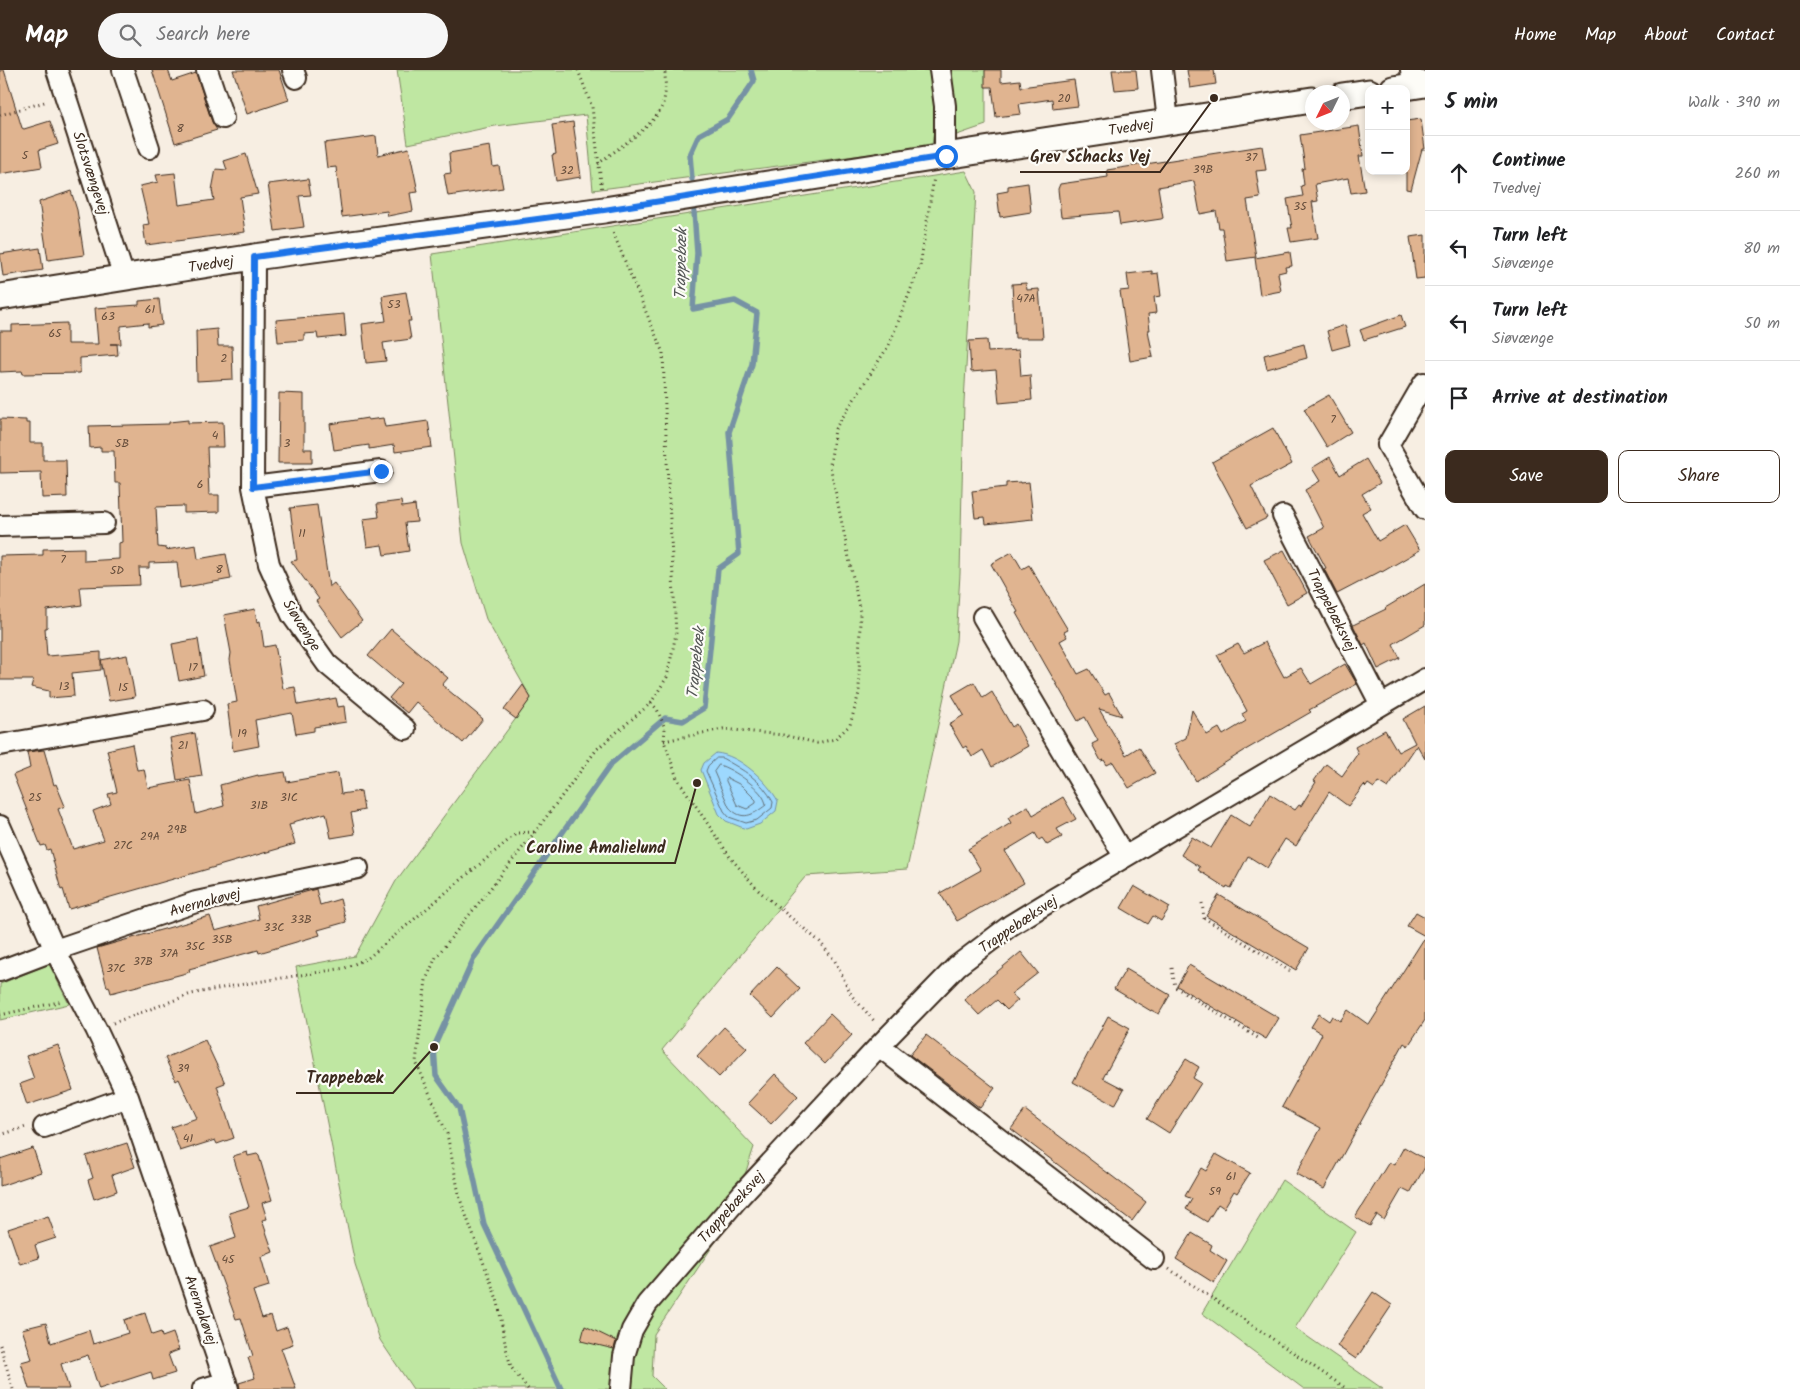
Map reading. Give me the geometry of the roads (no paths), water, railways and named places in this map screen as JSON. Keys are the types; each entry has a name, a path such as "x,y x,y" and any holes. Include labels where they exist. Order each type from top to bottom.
{"street":[{"name":"Slotsvængevej","path":"57,70 124,277"},
{"path":"123,70 149,148"},
{"path":"207,70 223,118"},
{"path":"940,70 945,106 941,157"},
{"path":"1162,70 1168,122"},
{"path":"1350,95 1365,93"},
{"name":"Tvedvej","path":"0,297 254,257 604,210 1305,101"},
{"name":"Siøvænge","path":"254,257 253,487 270,564 292,615 327,664 405,729"},
{"path":"1424,383 1388,445 1425,509"},
{"path":"253,487 381,471"},
{"name":"Trappebæksvej","path":"1283,516 1381,705"},
{"path":"0,526 104,523"},
{"path":"983,617 1124,856"},
{"name":"Trappebæksvej","path":"621,1389 624,1356 632,1330 647,1304 742,1195 883,1041 957,966 1011,925 1124,856 1425,679"},
{"path":"0,745 202,710"},
{"name":"Avernakøvej","path":"0,826 55,950 128,1096 227,1385 203,1389"},
{"name":"Avernakøvej","path":"0,971 55,950 196,902 358,868"},
{"path":"883,1041 1154,1259"},
{"path":"44,1127 128,1096"}],"water":[{"path":"716,753 734,759 752,770 767,785 778,801 776,811 760,824 746,829 726,821 719,814 701,770 704,763"}],"waterway":[{"name":"Trappebæk","path":"692,179 690,155 699,135 728,119 754,81 751,70"},
{"name":"Trappebæk","path":"561,1389 484,1224 459,1108 436,1076 434,1047 474,958 611,764 665,718 683,721 704,708 718,569 739,554 729,432 752,364 757,313 735,301 693,309 697,253 694,212"}],"place":[{"name":"Grev Schacks Vej","path":"1214,98"},
{"name":"Caroline Amalielund","path":"697,783"},
{"name":"Trappebæk","path":"434,1047"}]}
